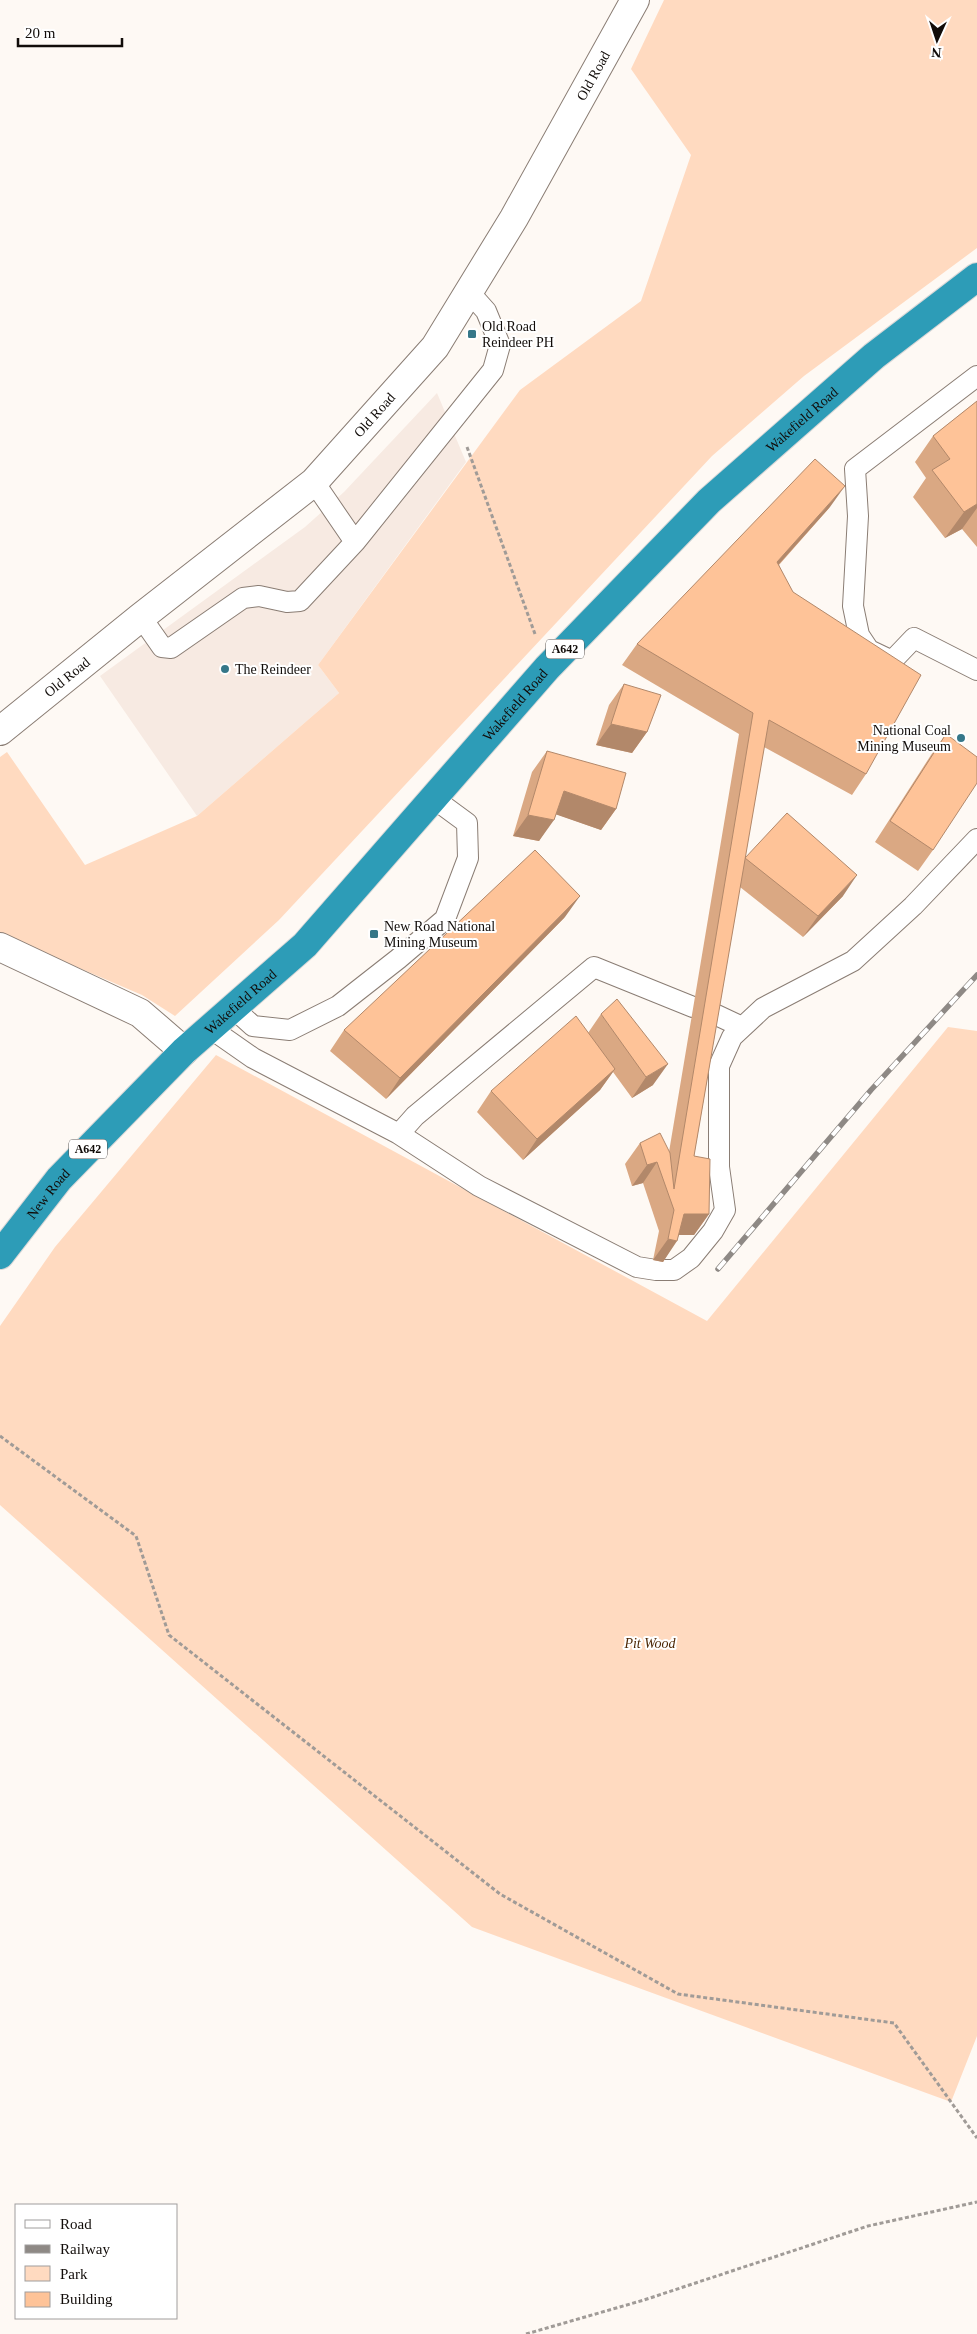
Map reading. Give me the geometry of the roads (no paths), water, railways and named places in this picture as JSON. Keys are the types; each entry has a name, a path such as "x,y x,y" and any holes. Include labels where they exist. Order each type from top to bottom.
{"highway":[{"name":"Wakefield Road","path":"184,1051 305,945 547,668 709,501 874,356 977,277"},
{"name":"New Road","path":"0,1255 59,1179 184,1051"}],"street":[{"name":"Old Road","path":"0,732 141,617 314,482 435,347 514,218 636,0"},
{"path":"0,947 140,1013 184,1051"}],"lane":[{"path":"141,617 162,647 171,648 243,598 259,596 287,602 300,601 355,542 493,370 500,346 486,311 469,292"},
{"path":"977,376 855,469 858,516 853,606 859,635 869,650 892,661 914,638 977,670"},
{"path":"314,482 355,542"},
{"path":"234,1008 253,1026 290,1030 338,1006 445,919 468,858 468,823 433,798"},
{"path":"210,1028 253,1058 398,1134 479,1186 637,1267 674,1270 691,1258 713,1231 725,1210 719,1167 719,1066 732,1037 763,1008 853,961 914,906 977,839"},
{"path":"398,1134 414,1116 594,967 742,1027"}],"railway":[{"path":"718,1269 871,1090 977,975"}],"place":[{"name":"Old Road Reindeer PH","path":"472,334"},
{"name":"The Reindeer","path":"225,669"},
{"name":"National Coal Mining Museum","path":"961,738"},
{"name":"New Road National Mining Museum","path":"374,934"}],"park label":[{"name":"Pit Wood","path":"650,1643"}]}
